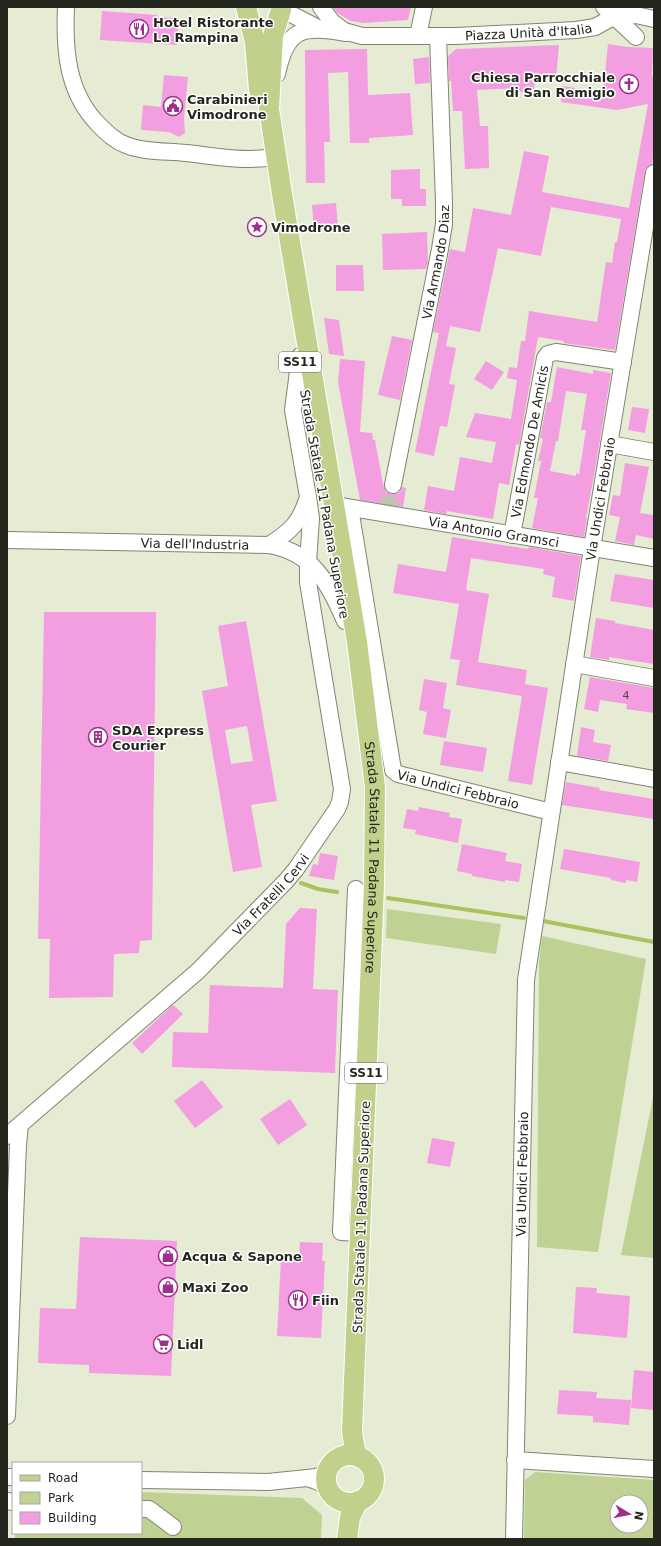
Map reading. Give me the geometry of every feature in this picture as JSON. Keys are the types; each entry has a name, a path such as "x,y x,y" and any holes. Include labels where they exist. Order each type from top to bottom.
{"main road":[{"name":"Strada Statale 11 Padana Superiore","path":"245,7 262,13 284,9"},
{"name":"Strada Statale 11 Padana Superiore","path":"245,7 252,28 257,55 267,158 345,621 366,715"},
{"name":"Strada Statale 11 Padana Superiore","path":"284,9 273,36 269,109 282,194 342,506 357,642 374,772 375,829 351,1232 352,1431 355,1451 370,1468 374,1479 368,1494 358,1501 350,1517 347,1534"},
{"name":"Strada Statale 11 Padana Superiore","path":"347,1534 342,1509 331,1486 331,1465 341,1458 346,1451 352,1431"},
{"path":"341,1458 350,1456 360,1458"},
{"path":"331,1486 347,1503 358,1501"}],"street":[{"path":"66,7 65,40 68,70 78,97 94,121 119,142 127,146 205,155 250,159 267,158"},
{"path":"321,7 332,22 348,33"},
{"path":"418,36 424,7"},
{"path":"284,9 320,29"},
{"path":"610,11 647,17 636,36"},
{"path":"610,11 636,36"},
{"name":"Piazza Unità d'Italia","path":"320,29 362,36 438,36 576,30 594,27 610,11"},
{"path":"636,36 654,25"},
{"path":"269,109 280,62 287,44 297,34 320,29"},
{"name":"Via Armando Diaz","path":"393,485 444,224 438,36"},
{"name":"Via Undici Febbraio","path":"514,1539 524,1000 527,966 592,548 653,182"},
{"name":"Via Edmondo De Amicis","path":"512,535 545,358 548,354 556,352 623,362"},
{"name":"Via Fratelli Cervi","path":"7,1136 198,971 286,881 337,809 340,802 342,789 308,582 311,518 293,410 300,356"},
{"path":"609,444 654,452"},
{"path":"268,545 290,530 296,523 304,509 308,497"},
{"name":"Via Antonio Gramsci","path":"342,506 654,558"},
{"name":"Via Undici Febbraio","path":"342,506 392,770 398,774 551,812"},
{"name":"Via dell'Industria","path":"7,540 268,545 288,549 317,570 324,580 345,621"},
{"path":"574,664 654,678"},
{"path":"559,762 654,779"},
{"path":"351,1232 356,888"},
{"path":"7,1416 20,1125"},
{"path":"515,1460 654,1469"},
{"path":"142,1480 268,1482 316,1477 331,1486"},
{"path":"142,1509 149,1509 173,1527"}],"green space":[{"path":"387,909 501,924 496,954 386,938"},
{"path":"542,936 646,959 598,1252 537,1247 539,962"},
{"path":"654,1093 654,1258 621,1255"},
{"path":"535,1472 654,1480 654,1539 524,1539 525,1480"},
{"path":"142,1492 302,1498 322,1515 321,1539 15,1539 15,1534 142,1534"}],"building":[{"path":"333,7 411,7 408,20 364,23 351,21 337,13"},
{"name":"Hotel Ristorante La Rampina","path":"102,11 179,18 177,45 100,40"},
{"path":"608,44 627,47 653,48 652,76 654,76 654,152 652,164 647,167 645,171 615,350 563,343 564,341 538,337 519,445 516,444 509,485 499,483 493,519 447,511 446,514 424,510 428,486 454,491 460,457 492,463 496,442 466,437 475,413 511,419 517,380 507,378 509,367 517,368 521,341 525,341 529,311 597,322 606,262 612,263 615,242 617,242 621,219 551,207 541,256 498,248 480,332 450,326 446,346 456,348 449,384 455,385 447,427 440,426 434,456 415,452 439,333 433,332 450,249 465,252 473,208 511,215 524,151 549,156 542,192 629,208 648,104 617,110 561,102 562,86 603,92"},
{"path":"559,45 556,78 535,77 534,91 518,92 518,88 477,90 480,126 488,126 489,168 465,169 462,111 453,111 451,81 449,81 448,56 456,49"},
{"path":"367,49 368,95 410,93 413,135 369,138 369,143 350,143 348,72 328,73 330,142 324,142 325,183 306,183 305,50"},
{"path":"429,57 430,83 415,84 413,59"},
{"name":"Carabinieri Vimodrone","path":"164,75 188,77 184,118 185,133 179,137 169,132 141,130 143,105 161,107"},
{"path":"420,169 420,189 426,189 426,206 402,206 402,199 391,199 391,170"},
{"path":"336,203 338,227 314,229 312,205"},
{"path":"427,232 428,263 426,269 383,270 382,234"},
{"path":"336,265 363,265 364,291 336,291"},
{"path":"324,318 339,320 344,356 329,354"},
{"path":"392,336 412,340 400,400 378,395"},
{"path":"340,359 365,361 360,432 372,433 373,440 375,440 383,484 386,492 396,494 400,492 402,487 406,488 403,507 360,500 338,382"},
{"path":"486,361 504,372 492,390 474,379"},
{"path":"557,367 593,374 593,370 611,373 584,537 532,528 538,498 534,498 541,461 538,461 543,439 540,438 547,402 551,402","holes":["566,391 587,394 581,430 586,430 579,474 576,473 576,476 550,471 556,441 558,441"]},
{"path":"632,407 649,409 645,433 628,430"},
{"path":"625,463 649,467 640,513 654,515 654,539 636,535 634,545 615,541 620,517 609,515 613,495 620,496"},
{"path":"452,537 528,549 529,547 581,556 574,601 552,597 555,577 543,574 544,569 471,558 466,590 489,594 478,662 527,670 525,684 548,688 532,785 508,781 522,696 456,685 460,660 450,659 459,604 393,593 398,564 446,572"},
{"path":"615,574 654,580 654,608 610,601"},
{"name":"SDA Express Courier","path":"44,612 156,612 152,940 140,941 139,953 114,954 113,997 49,998 50,939 38,939"},
{"path":"596,618 654,630 654,664 609,657 609,660 590,657"},
{"path":"246,621 277,801 251,805 262,867 233,872 202,691 228,686 218,626","holes":["247,726 253,761 231,764 225,730"]},
{"path":"590,677 654,688 654,713 626,709 627,704 600,700 598,712 584,709"},
{"path":"424,679 447,683 443,708 451,710 446,738 423,734 427,712 419,710"},
{"path":"581,727 595,730 593,742 611,745 608,761 577,756"},
{"path":"444,741 487,748 483,772 440,765"},
{"path":"566,782 600,788 599,790 654,799 654,819 562,805"},
{"path":"419,807 450,813 449,817 462,819 458,843 415,834 416,830 403,828 407,809 418,811"},
{"path":"462,844 507,853 505,861 522,864 519,882 505,880 505,882 472,876 472,874 457,871"},
{"path":"564,849 640,862 637,882 626,880 626,883 611,880 611,878 560,869"},
{"path":"320,853 338,856 334,880 309,876 313,864 318,865"},
{"path":"300,908 317,909 313,989 338,990 335,1073 172,1067 173,1032 208,1033 210,985 283,988 286,924"},
{"path":"173,1005 183,1014 142,1054 132,1043"},
{"path":"202,1080 223,1107 195,1128 174,1101"},
{"path":"290,1099 307,1125 278,1145 260,1119"},
{"path":"432,1138 455,1142 450,1167 427,1163"},
{"path":"80,1237 177,1241 171,1376 89,1373 89,1365 38,1363 40,1308 76,1309"},
{"path":"300,1242 323,1243 322,1261 325,1261 321,1338 277,1336 281,1259 299,1260"},
{"path":"576,1287 597,1288 596,1293 630,1296 627,1338 573,1333"},
{"path":"634,1370 654,1372 654,1410 631,1408"},
{"path":"559,1390 597,1392 596,1398 631,1400 629,1425 593,1422 593,1416 557,1414"}],"waterway":[{"path":"301,883 318,889 337,892"},
{"path":"388,898 524,918"},
{"path":"543,921 654,942"}],"tunnel":[{"path":"387,512 393,485"}],"place":[{"name":"Hotel Ristorante La Rampina","path":"139,29"},
{"name":"Chiesa Parrocchiale di San Remigio","path":"629,84"},
{"name":"Carabinieri Vimodrone","path":"173,106"},
{"name":"Vimodrone","path":"257,227"},
{"name":"SDA Express Courier","path":"98,737"},
{"name":"Acqua & Sapone","path":"168,1256"},
{"name":"Maxi Zoo","path":"168,1287"},
{"name":"Fiin","path":"298,1300"},
{"name":"Lidl","path":"163,1344"}]}
